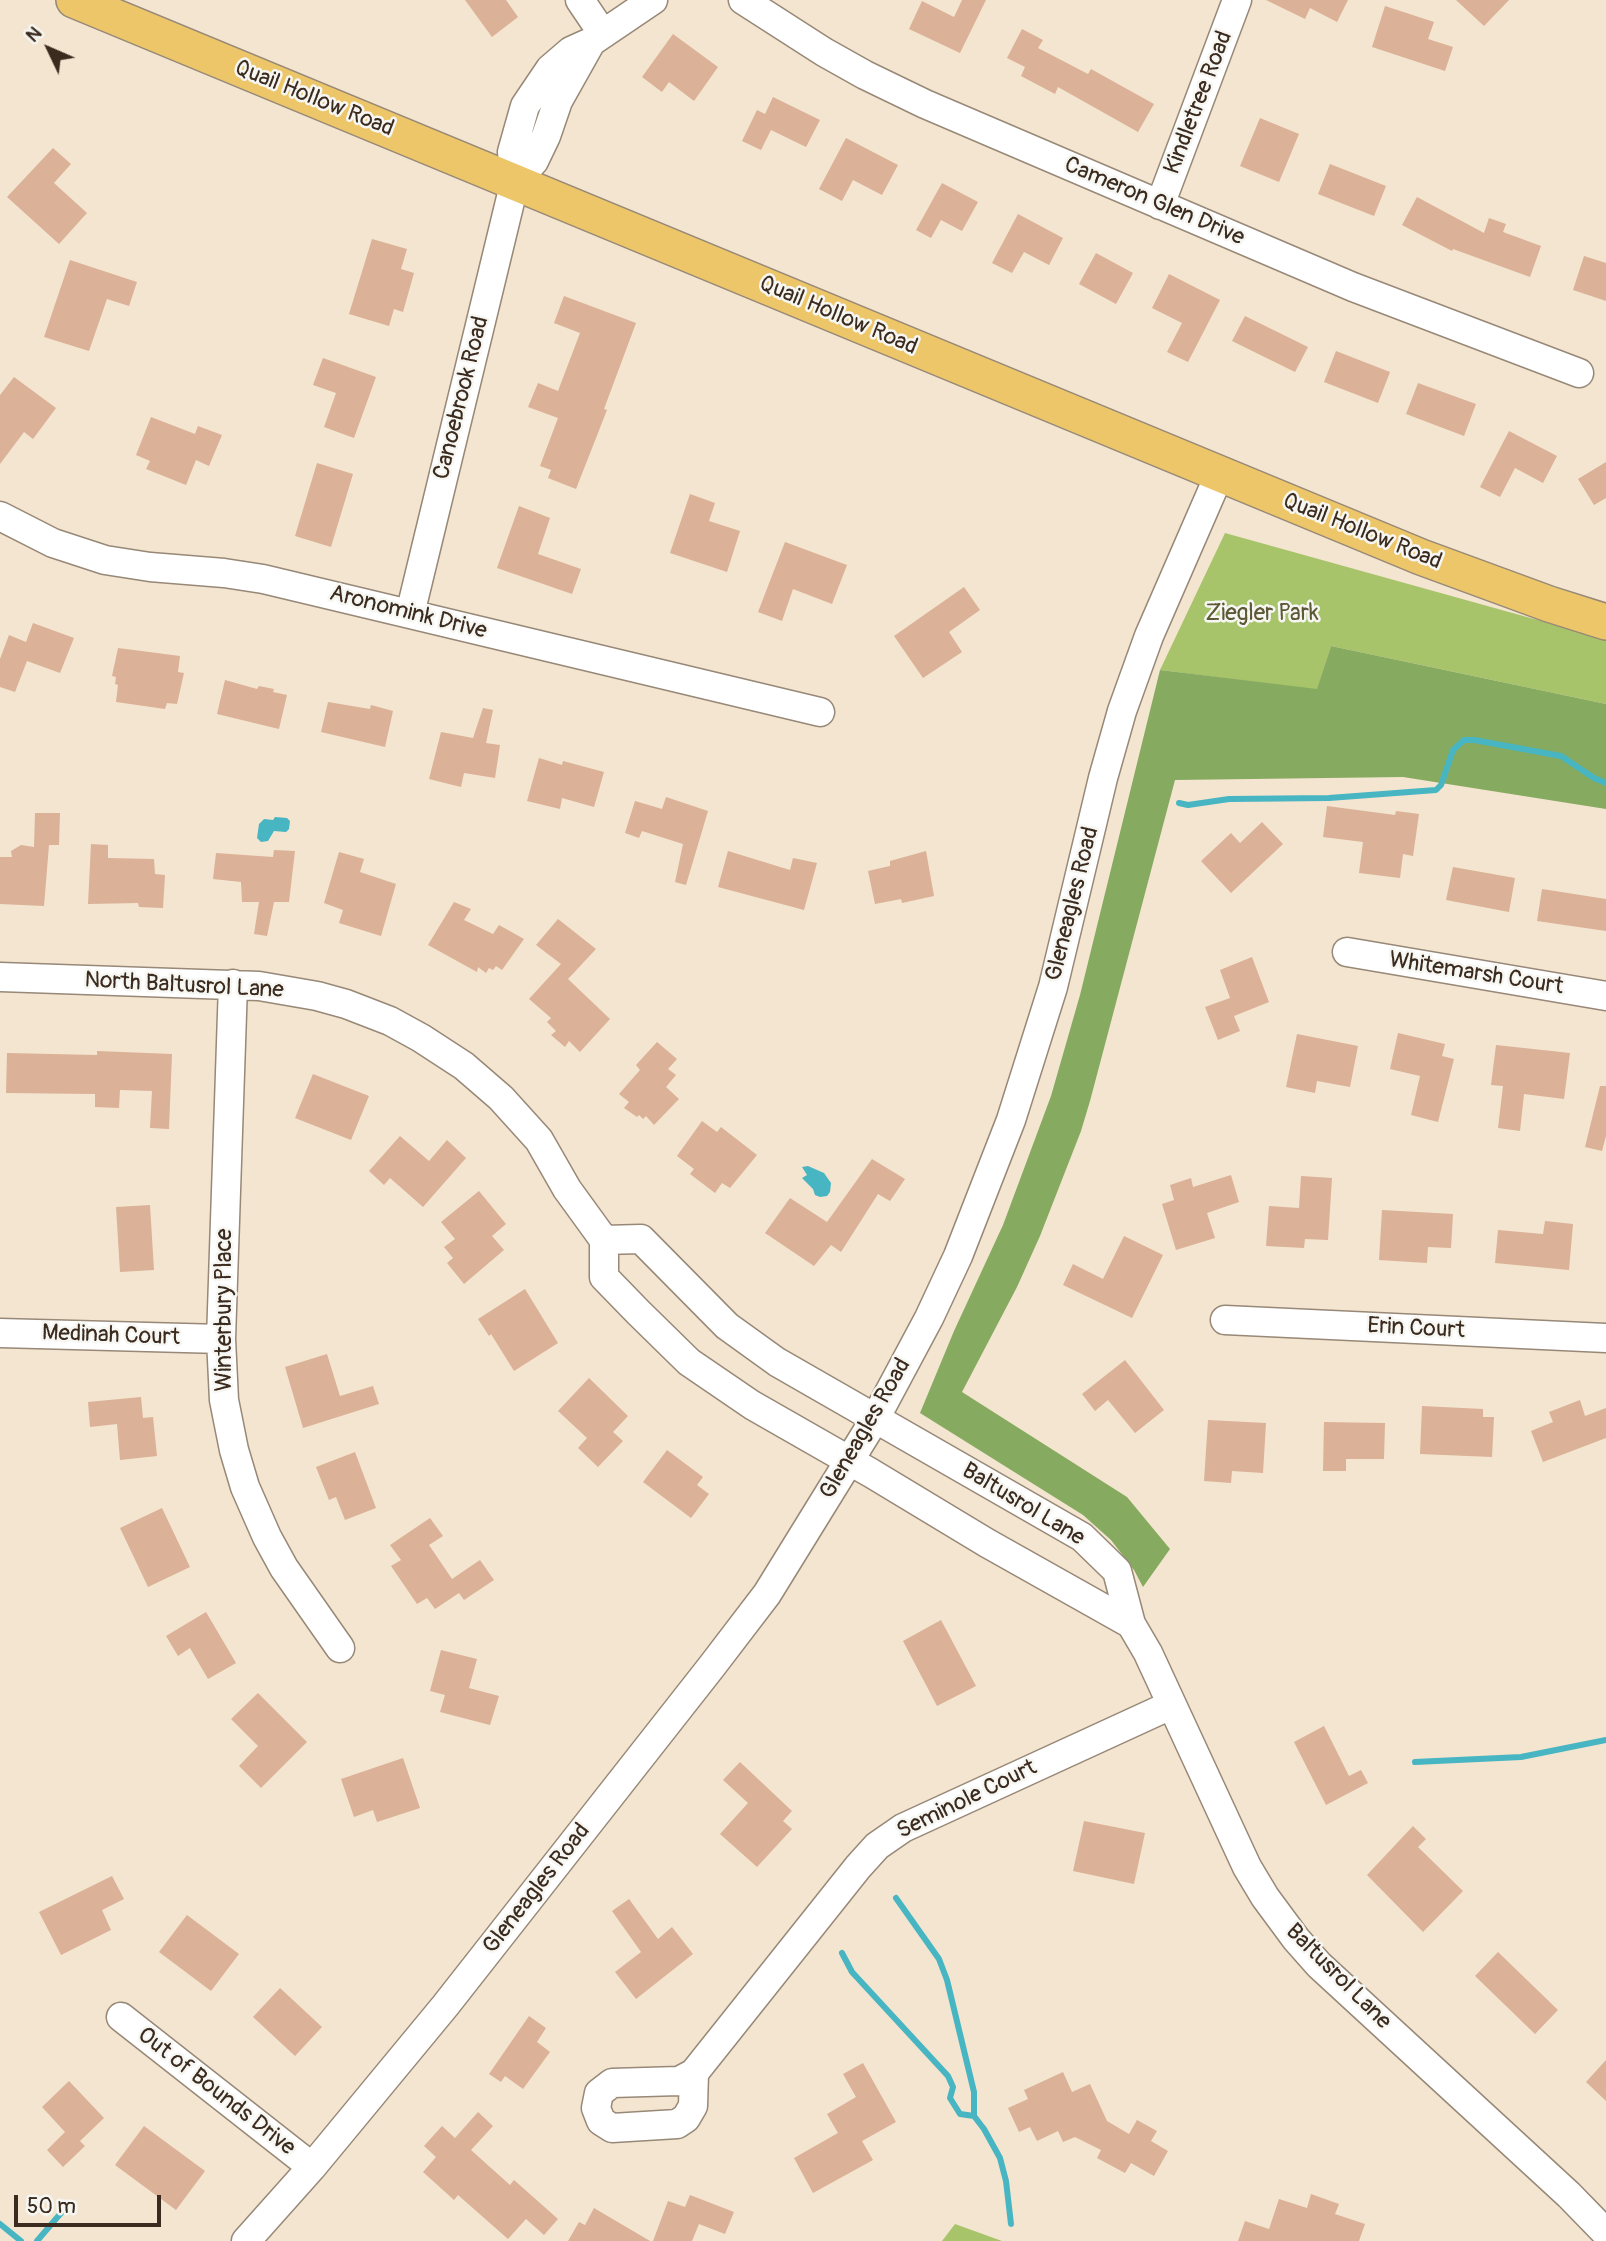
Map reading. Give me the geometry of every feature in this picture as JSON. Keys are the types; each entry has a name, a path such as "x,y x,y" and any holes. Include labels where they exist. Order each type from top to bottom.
{"main road":[{"name":"Quail Hollow Road","path":"74,0 1421,557 1606,622"}],"street":[{"path":"580,0 597,38"},
{"name":"Canoebrook Road","path":"410,614 515,181 534,162 558,102 597,38 653,0"},
{"name":"Cameron Glen Drive","path":"743,0 824,52 925,104 1353,287 1579,373"},
{"name":"Kindletree Road","path":"1160,205 1237,0"},
{"name":"Gleneagles Road","path":"247,2241 445,2006 767,1594 875,1419 929,1318 958,1255 1011,1120 1053,987 1103,778 1122,711 1149,636 1220,473"},
{"name":"Aronomink Drive","path":"0,516 53,543 106,560 263,579 820,712"},
{"name":"Whitemarsh Court","path":"1347,952 1606,996"},
{"name":"North Baltusrol Lane","path":"0,976 259,986 346,1003 390,1021 464,1066 501,1098 529,1127 567,1189 604,1240"},
{"name":"Winterbury Place","path":"233,984 221,1339 224,1400 245,1487 267,1536 284,1568 341,1648"},
{"path":"875,1419 777,1362 727,1326 641,1239 604,1240 604,1277 689,1362 752,1405 987,1544 1131,1624"},
{"name":"Erin Court","path":"1225,1320 1606,1338"},
{"name":"Medinah Court","path":"0,1333 221,1339"},
{"name":"Baltusrol Lane","path":"875,1419 1082,1537 1117,1571 1131,1624 1148,1653 1247,1867 1265,1898 1296,1940 1319,1965 1569,2195 1606,2233"},
{"name":"Seminole Court","path":"694,2073 877,1846 902,1828 1171,1705"},
{"name":"Out of Bounds Drive","path":"121,2017 312,2167"}],"green space":[{"name":"Ziegler Park","path":"1225,533 1606,639 1606,704 1331,646 1317,690 1160,670"},
{"path":"1331,646 1606,704 1606,809 1403,777 1175,780 1081,1131 1017,1287 962,1392 1127,1497 1170,1549 1143,1587 1134,1570 1111,1540 1083,1515 920,1413 1003,1225 1051,1096 1080,995 1160,670 1317,689"},
{"path":"955,2224 1002,2241 942,2241"}],"water":[{"path":"275,817 287,818 290,821 289,829 286,832 274,831 268,841 261,842 257,838 259,824 264,819 273,820"},
{"path":"808,1166 824,1173 831,1183 827,1196 815,1195 802,1178 807,1175 802,1167"}],"building":[{"path":"465,0 506,0 518,17 492,37"},
{"path":"962,0 986,0 960,53 909,29 922,1 954,17"},
{"path":"1266,0 1348,0 1337,22 1310,8 1305,19"},
{"path":"1456,0 1509,0 1484,26"},
{"path":"1385,6 1434,22 1428,39 1453,47 1445,71 1372,47"},
{"path":"1022,29 1043,40 1038,48 1088,74 1091,69 1154,104 1138,132 1058,87 1055,94 1021,76 1025,67 1007,58"},
{"path":"673,34 718,67 694,101 669,82 662,92 642,77"},
{"path":"773,97 820,120 806,147 771,130 761,150 742,141 757,110 765,114"},
{"path":"1260,118 1299,134 1279,182 1240,166"},
{"path":"846,138 898,165 882,195 853,180 842,201 819,189"},
{"path":"53,148 71,164 54,183 87,213 59,244 7,197"},
{"path":"1330,164 1386,186 1374,216 1318,194"},
{"path":"942,183 978,202 962,231 941,220 931,238 916,230"},
{"path":"1417,197 1484,233 1489,218 1506,224 1503,232 1541,246 1530,277 1453,249 1452,251 1402,225"},
{"path":"1018,214 1063,238 1049,265 1024,252 1012,273 992,263"},
{"path":"372,239 407,249 401,269 414,273 403,312 394,309 389,326 349,314"},
{"path":"1096,253 1133,273 1116,304 1079,284"},
{"path":"1584,256 1606,263 1606,301 1573,290"},
{"path":"70,260 137,282 129,306 107,299 89,351 44,337"},
{"path":"1169,274 1220,300 1188,362 1167,352 1182,323 1152,308"},
{"path":"564,296 636,323 604,409 607,410 576,489 548,478 551,470 540,466 558,418 528,407 538,383 558,391 580,333 554,323"},
{"path":"1245,316 1308,347 1295,372 1232,341"},
{"path":"1336,351 1390,372 1378,403 1324,382"},
{"path":"323,358 376,377 354,438 324,427 336,393 313,385"},
{"path":"14,377 56,408 33,439 24,432 0,464 0,395"},
{"path":"1418,383 1476,404 1464,436 1406,414"},
{"path":"151,417 195,434 198,426 222,435 209,466 196,460 186,485 146,469 150,461 136,455"},
{"path":"1509,431 1557,456 1543,483 1515,468 1500,497 1480,487"},
{"path":"1606,462 1606,498 1594,505 1578,479"},
{"path":"317,463 353,474 331,547 295,536"},
{"path":"690,494 715,503 709,521 740,531 727,572 670,553"},
{"path":"519,506 550,518 538,554 581,569 572,594 497,568"},
{"path":"785,542 847,565 832,604 793,589 782,621 758,612"},
{"path":"964,587 980,610 949,632 962,652 923,678 894,636"},
{"path":"33,623 74,638 60,673 27,661 15,692 0,687 0,659 9,635 26,642"},
{"path":"118,648 180,656 178,672 184,673 177,704 167,703 165,709 116,702 118,685 115,684 116,677 112,676"},
{"path":"225,680 257,689 259,686 274,689 273,692 287,695 279,729 217,714"},
{"path":"328,702 370,709 371,705 393,711 385,747 321,732"},
{"path":"483,708 493,710 486,743 500,745 495,778 464,773 461,787 429,779 441,732 473,738"},
{"path":"539,758 562,765 563,761 604,772 594,807 562,798 560,809 527,801"},
{"path":"666,797 708,811 686,885 675,882 683,844 642,831 639,838 625,833 635,801 662,809"},
{"path":"1327,806 1395,815 1396,811 1419,814 1413,856 1403,854 1400,878 1359,873 1363,842 1323,837"},
{"path":"35,813 60,813 59,845 49,845 44,906 0,904 0,857 12,857 11,851 21,845 34,847"},
{"path":"1262,822 1283,844 1231,893 1201,861 1231,833 1240,843"},
{"path":"91,844 108,845 108,858 154,859 155,874 165,875 163,908 139,907 138,903 88,904"},
{"path":"274,850 295,851 289,902 274,902 267,936 254,934 259,902 242,902 241,882 213,879 216,853 273,857"},
{"path":"728,851 790,870 793,858 817,863 804,910 718,887"},
{"path":"926,851 934,896 902,903 901,899 875,904 868,871 890,866 890,861"},
{"path":"339,852 364,859 360,872 396,884 381,936 339,923 343,910 324,903"},
{"path":"1453,867 1515,878 1509,912 1446,900"},
{"path":"1542,889 1606,899 1606,931 1537,921"},
{"path":"454,902 471,909 464,920 493,934 499,925 524,939 502,970 496,966 493,970 489,968 486,973 478,967 477,972 428,945"},
{"path":"558,919 596,949 568,979 610,1019 580,1052 569,1041 565,1047 551,1035 556,1031 547,1022 551,1018 529,999 561,964 536,945"},
{"path":"1252,957 1269,1002 1234,1016 1240,1031 1218,1040 1205,1007 1230,998 1220,970"},
{"path":"1398,1033 1445,1044 1442,1056 1454,1059 1438,1122 1411,1115 1420,1076 1390,1069"},
{"path":"1297,1034 1358,1046 1350,1087 1317,1081 1315,1093 1286,1087"},
{"path":"657,1042 677,1059 668,1069 676,1075 666,1087 679,1099 654,1125 646,1116 643,1119 639,1115 637,1117 624,1108 629,1102 619,1094 640,1070 636,1065"},
{"path":"1496,1045 1570,1053 1564,1099 1524,1094 1520,1131 1498,1128 1503,1086 1491,1085"},
{"path":"97,1051 172,1054 169,1129 150,1128 152,1091 120,1090 119,1108 95,1107 95,1094 6,1093 7,1053 97,1055"},
{"path":"313,1074 369,1096 351,1140 295,1118"},
{"path":"1600,1086 1606,1086 1606,1136 1602,1151 1585,1147"},
{"path":"702,1121 717,1132 721,1127 757,1155 730,1188 722,1183 715,1193 690,1174 694,1169 677,1156"},
{"path":"400,1136 429,1161 447,1140 466,1158 423,1207 390,1178 384,1185 369,1171"},
{"path":"872,1159 905,1179 890,1201 878,1194 841,1252 831,1245 814,1266 765,1233 790,1198 827,1222"},
{"path":"1231,1175 1239,1202 1207,1213 1215,1238 1176,1250 1162,1204 1174,1200 1170,1185 1191,1178 1193,1187"},
{"path":"1301,1176 1332,1178 1328,1240 1305,1239 1304,1248 1266,1246 1269,1206 1299,1208"},
{"path":"479,1191 506,1224 492,1236 504,1250 464,1284 447,1263 453,1258 444,1247 455,1239 441,1222"},
{"path":"150,1205 154,1270 120,1272 116,1207"},
{"path":"1382,1210 1453,1214 1451,1248 1428,1247 1427,1263 1379,1260"},
{"path":"1545,1221 1573,1224 1569,1270 1495,1263 1498,1230 1543,1234"},
{"path":"1124,1236 1163,1255 1132,1318 1063,1285 1073,1264 1103,1279"},
{"path":"525,1289 558,1343 514,1371 491,1334 489,1336 478,1319"},
{"path":"327,1354 340,1396 373,1386 379,1404 303,1428 285,1367"},
{"path":"1125,1360 1164,1410 1135,1433 1108,1400 1095,1411 1082,1394"},
{"path":"589,1378 628,1416 613,1432 623,1441 598,1467 578,1448 587,1438 558,1411"},
{"path":"141,1397 143,1418 153,1417 157,1456 120,1460 117,1424 90,1427 88,1402"},
{"path":"1580,1400 1585,1416 1606,1408 1606,1438 1543,1462 1531,1431 1553,1422 1549,1412"},
{"path":"1422,1406 1483,1409 1483,1417 1494,1417 1492,1457 1420,1454"},
{"path":"1208,1420 1266,1423 1263,1473 1232,1471 1231,1483 1204,1481"},
{"path":"1324,1422 1385,1423 1384,1459 1346,1459 1346,1471 1323,1471"},
{"path":"667,1450 703,1477 697,1485 709,1494 691,1518 643,1482"},
{"path":"355,1452 376,1508 345,1520 336,1497 329,1500 316,1467"},
{"path":"162,1508 190,1567 148,1587 120,1528"},
{"path":"430,1518 443,1536 429,1545 452,1579 480,1560 494,1580 464,1600 459,1593 435,1609 427,1598 417,1604 391,1566 401,1560 390,1545"},
{"path":"206,1612 236,1663 208,1679 190,1648 178,1656 166,1636"},
{"path":"941,1620 976,1686 937,1706 903,1641"},
{"path":"441,1650 477,1659 469,1688 499,1696 490,1725 440,1712 445,1695 430,1691"},
{"path":"258,1693 307,1742 261,1788 239,1766 258,1746 231,1719"},
{"path":"1324,1726 1349,1776 1361,1770 1368,1783 1326,1805 1294,1742"},
{"path":"403,1758 420,1808 377,1822 373,1810 354,1817 341,1779"},
{"path":"740,1762 792,1811 783,1821 792,1829 757,1867 720,1834 748,1803 723,1780"},
{"path":"1084,1821 1145,1833 1134,1884 1073,1871"},
{"path":"1413,1826 1426,1839 1418,1847 1463,1891 1423,1932 1367,1875"},
{"path":"112,1876 124,1899 102,1910 111,1930 61,1955 39,1912"},
{"path":"629,1899 658,1939 672,1927 693,1954 636,1999 615,1972 641,1952 612,1911"},
{"path":"187,1915 239,1954 211,1991 159,1952"},
{"path":"1498,1952 1558,2010 1535,2034 1475,1976"},
{"path":"280,1988 322,2027 295,2056 253,2017"},
{"path":"529,2016 546,2028 537,2042 550,2052 523,2089 505,2076 501,2082 489,2074"},
{"path":"1606,2060 1606,2101 1586,2082"},
{"path":"863,2063 896,2122 862,2141 873,2160 813,2193 794,2158 838,2133 827,2114 856,2097 843,2074"},
{"path":"1063,2072 1072,2092 1090,2084 1107,2121 1129,2134 1137,2120 1157,2131 1151,2141 1168,2151 1154,2176 1131,2163 1125,2173 1097,2158 1101,2150 1075,2137 1063,2142 1058,2131 1037,2141 1030,2127 1019,2132 1008,2108 1028,2099 1024,2090"},
{"path":"69,2081 104,2118 80,2141 85,2146 63,2167 47,2150 65,2132 42,2107"},
{"path":"478,2112 493,2126 471,2150 510,2185 514,2180 558,2219 544,2235 526,2219 508,2239 458,2195 454,2200 423,2172 436,2157 424,2146 442,2126 455,2138"},
{"path":"144,2126 205,2171 176,2210 115,2165"},
{"path":"1311,2194 1339,2204 1335,2214 1365,2224 1359,2241 1238,2241 1245,2221 1269,2229 1279,2199 1307,2208"},
{"path":"690,2195 734,2212 725,2234 699,2224 692,2241 653,2241 668,2201 685,2207"},
{"path":"594,2208 650,2241 568,2241 579,2222 585,2225"}],"waterway":[{"path":"1179,803 1188,805 1229,799 1329,798 1436,790 1441,785 1453,750 1464,740 1561,756 1606,783"},
{"path":"1415,1762 1521,1757 1606,1740"},
{"path":"896,1898 939,1959 947,1980 974,2092 974,2116 1000,2158 1006,2181 1011,2224"},
{"path":"842,1953 852,1972 948,2076 953,2087 950,2098 960,2114 974,2116"},
{"path":"37,2241 61,2213"},
{"path":"0,2224 21,2241"}]}
